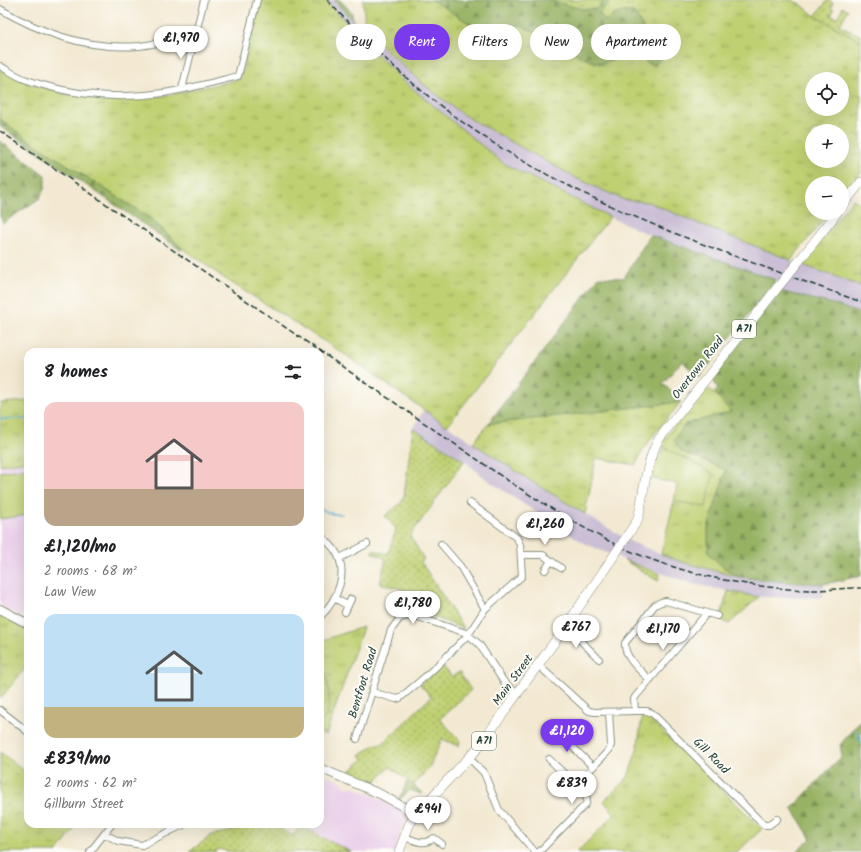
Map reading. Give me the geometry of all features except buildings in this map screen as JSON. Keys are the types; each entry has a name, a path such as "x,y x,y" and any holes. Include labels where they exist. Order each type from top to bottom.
{"main road":[{"path":"849,197 861,182"},
{"name":"Overtown Road","path":"655,446 701,384 831,220"},
{"name":"Main Street","path":"399,852 409,825 416,814 469,758 518,694 629,534 639,515 648,468 655,446"},
{"path":"0,609 24,622"},
{"path":"324,770 382,795 416,814"}],"street":[{"path":"182,89 204,0"},
{"path":"0,66 26,79 68,92 128,96 165,93 238,76 257,0"},
{"path":"0,9 37,28 68,39 86,42 119,46 138,46 196,35"},
{"path":"372,692 396,699 400,698 426,676 468,635 485,609 522,576 520,546 517,538 470,503"},
{"path":"324,538 327,540 340,558 342,568 342,576 334,598 324,612"},
{"path":"340,558 367,544"},
{"path":"441,544 460,566 485,609"},
{"path":"447,550 452,545"},
{"path":"521,555 543,555 561,568"},
{"path":"545,570 551,560"},
{"path":"334,598 347,605"},
{"path":"345,612 351,599"},
{"path":"650,680 630,660 625,649 625,643 655,605 666,601 717,616"},
{"path":"538,665 589,711 635,711 634,699 636,696 707,613"},
{"name":"Bentfoot Road","path":"357,739 391,630 400,618 412,616 466,633 479,644 504,682 511,690 518,694"},
{"path":"566,626 599,659"},
{"path":"0,710 24,729"},
{"name":"Gill Road","path":"635,711 647,710 652,713 764,825 769,825 777,819"},
{"path":"587,773 610,750 609,712"},
{"path":"560,734 593,767"},
{"path":"469,758 484,773 499,810 535,852"},
{"path":"539,852 586,804 587,799 585,794 549,759"},
{"path":"90,852 109,828"},
{"path":"105,834 118,841 142,845 178,828"},
{"path":"405,837 423,843 434,838 442,844"}],"shaded area":[{"path":"325,0 334,0 356,24 348,24"},
{"path":"386,51 394,58 394,60 396,60 422,83 462,114 574,177 624,200 648,202 714,230 861,286 861,314 833,304 779,291 785,284 650,235 610,217 503,163 401,79 383,60 386,60"},
{"path":"424,410 528,479 631,542 682,562 739,577 795,583 824,584 823,598 759,597 693,584 624,560 584,543 489,481 464,461 413,428"},
{"path":"24,463 24,619 0,605 0,466"},
{"path":"324,775 342,782 343,785 349,788 352,786 387,802 388,806 395,806 409,814 402,827 395,852 375,852 368,850 367,852 351,852 305,828 324,828"}],"green space":[{"path":"261,0 325,0 348,24 336,24 336,60 383,60 401,79 503,163 610,217 447,426 341,352 224,278 182,248 150,218 24,137 0,119 0,68 26,82 67,94 96,97 165,96 240,79"},
{"path":"334,0 340,0 352,13 353,21"},
{"path":"363,0 792,0 802,5 815,16 861,41 861,173 849,188 849,176 805,176 805,220 823,220 791,260 648,202 624,200 574,177 462,114 422,83 397,60 450,60 450,24 394,24 394,57 386,50 386,24 365,24"},
{"path":"432,0 547,0 582,9 597,9 604,0 611,0 599,13 605,21 618,13 634,12 641,24 591,24 591,60 611,60 600,64 583,58 583,24 530,24 530,30 522,26 522,24 470,24"},
{"path":"828,0 833,3 831,8 834,10 831,15 837,18 843,7 848,10 840,25 861,36 861,41 815,16"},
{"path":"189,40 191,41 188,53 176,43"},
{"path":"644,60 660,60 655,65 647,63"},
{"path":"0,119 24,137 150,218 182,248 181,250 0,126"},
{"path":"0,141 45,175 45,187 40,198 3,223 0,216"},
{"path":"853,199 861,204 861,286 803,265 811,252 836,220 849,220 849,204"},
{"path":"650,235 776,280 699,378 682,361 663,383 681,402 488,424 599,277 624,278"},
{"path":"779,291 833,304 861,314 861,576 824,584 795,583 739,577 722,566 708,553 708,528 726,470 681,451 674,440 685,424 731,412 715,393 718,388 712,379"},
{"path":"703,388 715,393 731,412 685,424 681,451 726,470 708,528 722,566 739,577 682,562 661,554 674,501 706,507 687,459 662,445 679,419"},
{"path":"24,401 24,462 0,465 0,403"},
{"path":"681,402 650,440 636,465 596,458 585,514 473,443 488,424"},
{"path":"413,428 464,461 410,536 424,559 421,562 464,629 424,613 427,596 380,583 386,559 372,552 373,550 388,554 396,529 385,516 401,503 404,496"},
{"path":"664,448 713,474 706,507 674,501 677,484 650,478 658,456"},
{"path":"24,469 24,516 0,519 0,472"},
{"path":"624,560 660,574 658,581"},
{"path":"728,591 759,597 729,624 720,619"},
{"path":"0,612 24,626 24,670 0,699"},
{"path":"363,627 326,735 324,734 324,640"},
{"path":"442,665 452,677 459,672 471,690 440,719 460,741 459,746 442,739 430,766 414,785 390,767 371,785 346,775 363,759 360,755 376,744 382,744 431,697 420,684"},
{"path":"324,666 329,689 328,708 324,717"},
{"path":"642,717 653,722 762,829 737,852 577,852 615,814 604,801 628,777 637,750"},
{"path":"861,721 861,852 796,852 811,839 792,808 842,756 840,745"},
{"path":"0,752 24,771 24,828 72,828 74,830 57,852 0,852"},
{"path":"406,782 410,782 422,793 421,794 410,790 399,800 398,799 403,792"},
{"path":"236,828 279,828 293,836 299,828 304,828 351,852 232,852 219,849 214,852 189,852 212,835 231,831"}],"waterway":[{"path":"0,419 24,419"},
{"path":"324,511 333,514 342,514"},
{"path":"856,731 861,743"}],"railway":[{"path":"327,0 378,52 432,99 471,128 516,157 563,183 660,227 710,247 861,302"},
{"path":"0,131 315,348"},
{"path":"324,354 510,482 588,530 637,554 686,571 763,586 812,590 861,588"}]}
